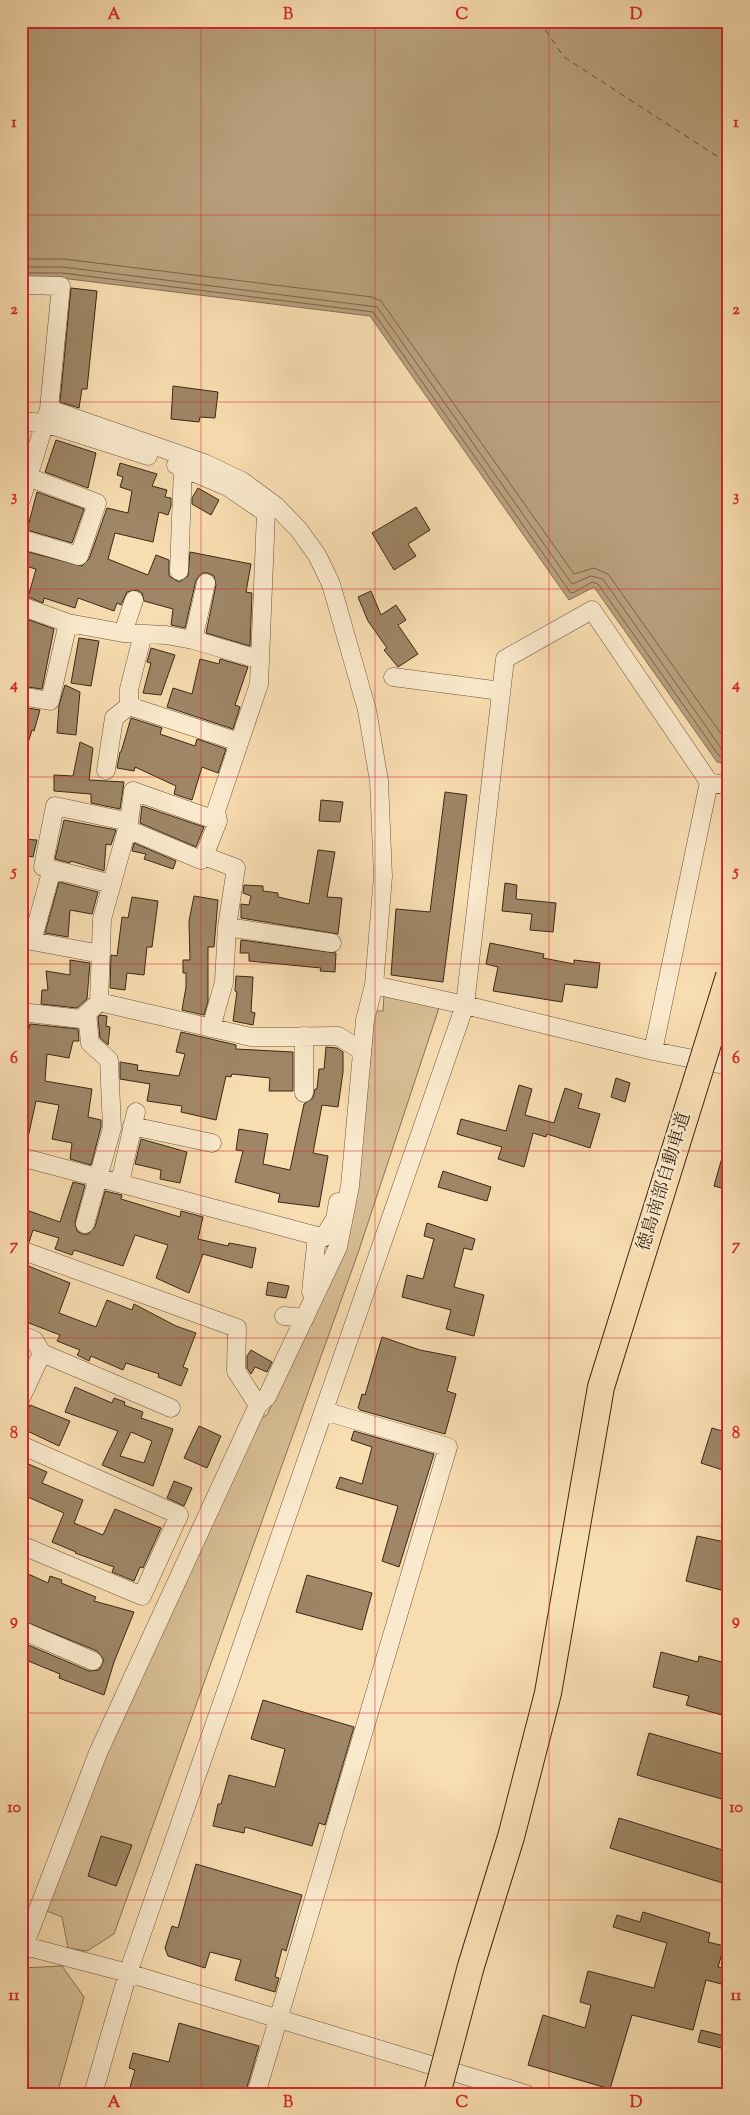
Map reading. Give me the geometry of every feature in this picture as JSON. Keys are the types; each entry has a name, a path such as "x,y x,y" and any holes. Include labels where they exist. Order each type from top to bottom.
{"highway":[{"name":"徳島南部自動車道","path":"437,2094 471,1966 511,1837 548,1692 601,1387 729,976"}],"street":[{"path":"21,285 61,286 46,416 21,500"},
{"path":"46,416 228,487 266,512 258,659 259,684 216,811 218,821 204,856 201,860 128,826 55,806 43,867 112,884"},
{"path":"21,422 46,416 204,463 242,481 276,506 299,530 317,554 331,584 367,710 379,781 383,876 374,985 365,1020 353,1146 346,1185 327,1239 307,1315 268,1397 258,1405 98,1753 22,1948 128,1973 526,2094"},
{"path":"179,571 183,468"},
{"path":"21,539 79,556 97,504 28,477"},
{"path":"193,640 206,582"},
{"path":"123,633 134,600"},
{"path":"21,606 68,623 123,633 166,635 193,640 258,659"},
{"path":"93,2094 128,1973 465,1005 504,660 592,610 709,782 729,786"},
{"path":"21,696 50,701 68,623"},
{"path":"130,706 130,689 143,634"},
{"path":"393,677 501,691"},
{"path":"130,706 239,742"},
{"path":"106,770 114,718 130,706"},
{"path":"653,1051 709,782"},
{"path":"86,1224 112,1128 108,1060 90,1043 101,954 102,919 128,826 133,791 218,821"},
{"path":"204,856 236,868 227,927 224,982 211,1028"},
{"path":"52,869 26,940 101,954"},
{"path":"227,927 332,943"},
{"path":"374,985 653,1051 729,1066"},
{"path":"93,1008 211,1028 251,1037 338,1036 365,1020"},
{"path":"21,1012 81,1019 93,1008"},
{"path":"304,1036 304,1093"},
{"path":"338,1036 362,1051"},
{"path":"120,1182 134,1119 212,1143"},
{"path":"21,1157 99,1176 327,1239"},
{"path":"21,1250 237,1328 236,1371 258,1405"},
{"path":"284,1316 307,1315"},
{"path":"21,1335 34,1340 42,1353 171,1408"},
{"path":"21,1398 42,1353"},
{"path":"256,2094 448,1447 324,1411"},
{"path":"21,1446 179,1515 142,1596 21,1545"},
{"path":"21,1630 93,1661"}],"shaded area":[{"path":"384,994 439,1008 358,1253 114,1934 87,1951 68,1948 62,1917 44,1910 103,1758 258,1419 267,1415 346,1240 372,1011 383,1011"},
{"path":"62,1966 84,1997 57,2094 21,2094 21,1968"}],"water":[{"path":"21,21 729,21 729,764 717,762 594,587 569,600 370,316 61,278 21,278"}],"building":[{"path":"71,288 97,291 87,389 82,389 79,408 60,402"},
{"path":"173,386 218,392 215,418 200,417 199,422 171,419"},
{"path":"56,440 96,453 88,488 45,472"},
{"path":"120,463 157,474 152,486 167,490 165,497 171,498 171,506 168,515 159,512 153,542 115,533 108,559 148,575 156,555 169,560 169,576 179,582 188,576 190,552 251,564 246,592 252,593 250,646 206,633 216,585 214,576 208,573 202,573 196,580 185,628 171,625 173,609 144,601 142,593 137,590 127,592 121,605 117,603 114,611 78,598 75,608 44,598 43,603 28,597 36,569 21,565 21,550 82,566 89,559 107,508 128,513 132,491 120,487 123,477 117,475"},
{"path":"198,488 219,500 211,515 192,504 192,498"},
{"path":"37,492 84,509 72,543 27,530"},
{"path":"416,507 430,530 408,544 416,556 394,570 372,533"},
{"path":"371,591 381,615 396,605 406,620 398,625 418,654 398,667 384,650 387,648 368,621 358,597"},
{"path":"21,617 54,629 42,689 21,686"},
{"path":"79,638 99,641 91,686 71,683"},
{"path":"151,648 175,655 161,695 143,693 151,663 147,662"},
{"path":"200,659 219,664 220,659 248,667 235,705 240,707 233,729 167,707 173,688 192,694"},
{"path":"65,685 80,692 76,735 57,733 59,705"},
{"path":"21,707 40,710 24,756 21,755"},
{"path":"131,718 162,728 160,734 195,746 197,739 226,749 218,773 202,767 192,800 174,794 176,786 135,767 134,771 117,768"},
{"path":"80,742 93,748 89,780 124,782 120,809 91,803 91,794 54,791 54,775 73,776"},
{"path":"445,792 467,795 443,982 391,975 396,909 430,912"},
{"path":"321,800 343,802 340,822 319,821"},
{"path":"142,806 204,827 196,847 140,823"},
{"path":"64,820 116,830 111,845 106,844 104,871 71,861 70,863 55,859"},
{"path":"21,839 37,840 33,857 21,855"},
{"path":"134,843 176,861 173,869 144,859 146,854 132,851"},
{"path":"318,850 335,852 327,897 342,898 338,934 241,918 241,904 249,905 251,896 243,893 244,885 263,886 263,891 278,893 278,897 309,904"},
{"path":"59,882 98,892 92,914 70,910 68,937 45,933"},
{"path":"505,883 517,885 516,899 556,903 553,932 530,930 532,914 502,911"},
{"path":"194,896 218,900 214,947 208,947 208,1001 204,1015 182,1010 186,987 186,973 183,973 183,960 190,960 189,921"},
{"path":"132,897 158,901 152,947 147,947 144,975 127,973 125,990 110,988 111,955 117,956 122,917 128,918"},
{"path":"241,940 336,953 335,972 320,971 321,968 249,961 249,953 240,953"},
{"path":"490,943 544,954 543,958 574,964 574,960 600,963 597,988 565,984 562,1002 493,991 498,967 486,964"},
{"path":"70,960 90,963 87,999 77,1008 41,1004 42,990 48,990 46,971 70,975"},
{"path":"236,976 253,977 251,1012 255,1013 253,1025 233,1021 237,992 235,991"},
{"path":"100,1015 107,1016 106,1026 110,1027 108,1045 100,1038 98,1017"},
{"path":"30,1024 78,1029 79,1041 73,1041 69,1058 47,1054 45,1081 92,1089 88,1117 101,1120 101,1127 91,1165 70,1159 72,1143 52,1139 59,1105 36,1101 27,1142 21,1142 21,1053 22,1047 25,1047"},
{"path":"181,1032 236,1045 236,1049 293,1052 293,1091 269,1091 270,1078 232,1074 231,1077 226,1076 216,1120 181,1112 182,1106 147,1101 150,1084 120,1079 120,1062 138,1065 137,1070 179,1076 185,1054 176,1052"},
{"path":"326,1047 337,1048 343,1052 343,1072 338,1107 322,1105 313,1153 328,1156 319,1207 278,1202 280,1194 235,1182 243,1151 236,1150 239,1129 268,1134 263,1164 290,1170 304,1104 313,1098 315,1089 317,1089 319,1069 324,1069"},
{"path":"616,1078 630,1083 625,1102 611,1097"},
{"path":"519,1085 532,1089 525,1115 554,1123 565,1088 582,1094 578,1108 600,1114 590,1148 547,1134 546,1137 533,1133 524,1167 498,1159 502,1147 457,1134 461,1119 506,1131"},
{"path":"141,1139 187,1152 180,1183 160,1179 161,1170 135,1164"},
{"path":"725,1147 729,1147 729,1190 714,1186"},
{"path":"443,1171 491,1187 487,1201 438,1187"},
{"path":"73,1182 85,1185 75,1222 77,1231 82,1234 88,1234 95,1227 105,1191 122,1195 121,1199 180,1217 181,1211 203,1217 198,1239 228,1246 229,1243 256,1248 252,1268 203,1254 189,1293 156,1278 168,1245 135,1235 123,1266 74,1250 72,1255 55,1249 59,1238 33,1230 29,1242 21,1240 21,1211 28,1214 29,1211 60,1222"},
{"path":"427,1223 475,1239 472,1250 464,1248 454,1287 484,1295 474,1336 446,1329 451,1310 402,1297 407,1275 423,1279 434,1239 424,1236"},
{"path":"21,1263 70,1283 59,1313 96,1327 107,1300 132,1310 134,1304 176,1326 196,1333 183,1367 188,1369 181,1386 158,1377 159,1374 126,1363 123,1370 91,1356 89,1361 77,1355 80,1350 57,1341 60,1335 21,1320"},
{"path":"268,1282 289,1286 286,1298 266,1295"},
{"path":"382,1337 420,1350 456,1357 447,1391 456,1394 445,1434 358,1408 362,1394 365,1395"},
{"path":"251,1350 272,1362 267,1372 255,1367 251,1374 247,1368 247,1356"},
{"path":"75,1387 112,1403 114,1398 125,1402 124,1405 143,1412 141,1418 173,1429 153,1486 102,1465 118,1431 65,1412","holes":["131,1432 152,1441 144,1463 120,1456"]},
{"path":"30,1405 70,1421 59,1446 21,1428"},
{"path":"199,1426 221,1436 207,1468 184,1458"},
{"path":"712,1428 729,1433 729,1472 701,1463"},
{"path":"354,1431 434,1454 399,1567 382,1561 398,1506 336,1488 340,1477 362,1484 372,1447 351,1440"},
{"path":"26,1463 47,1472 42,1483 83,1500 74,1523 103,1535 115,1509 161,1528 143,1568 140,1567 134,1581 112,1572 114,1567 75,1553 52,1542 64,1513 21,1494 21,1474"},
{"path":"174,1481 192,1488 184,1506 167,1498"},
{"path":"697,1536 729,1543 729,1592 686,1581"},
{"path":"26,1573 48,1583 50,1576 62,1580 61,1583 96,1597 94,1601 134,1612 114,1662 104,1695 59,1678 60,1674 21,1658 21,1642 89,1671 99,1670 104,1660 97,1651 21,1620 21,1583"},
{"path":"307,1575 372,1593 362,1630 296,1612"},
{"path":"661,1652 698,1662 699,1656 729,1664 729,1717 686,1705 689,1696 653,1687"},
{"path":"263,1700 354,1727 325,1825 319,1823 312,1846 245,1827 244,1833 213,1826 218,1804 221,1804 229,1775 275,1787 285,1749 251,1739"},
{"path":"649,1733 729,1756 729,1801 637,1775"},
{"path":"619,1818 729,1852 729,1885 610,1848"},
{"path":"101,1836 132,1845 116,1886 88,1876"},
{"path":"196,1864 302,1895 286,1951 282,1949 275,1977 279,1978 275,1992 235,1980 241,1960 210,1952 205,1968 168,1956 165,1948 172,1926 178,1928"},
{"path":"643,1912 710,1933 708,1942 724,1946 718,1967 729,1970 729,1986 706,1980 693,2030 632,2015 610,2089 528,2065 543,2015 585,2028 591,2005 580,2002 588,1971 654,1988 667,1943 613,1927 617,1915 640,1922"},
{"path":"179,2023 259,2046 245,2094 128,2094 135,2070 129,2068 133,2053 169,2062"},
{"path":"701,2030 729,2037 729,2050 698,2042"}],"ferry route":[{"path":"539,21 564,57 729,164"}]}
